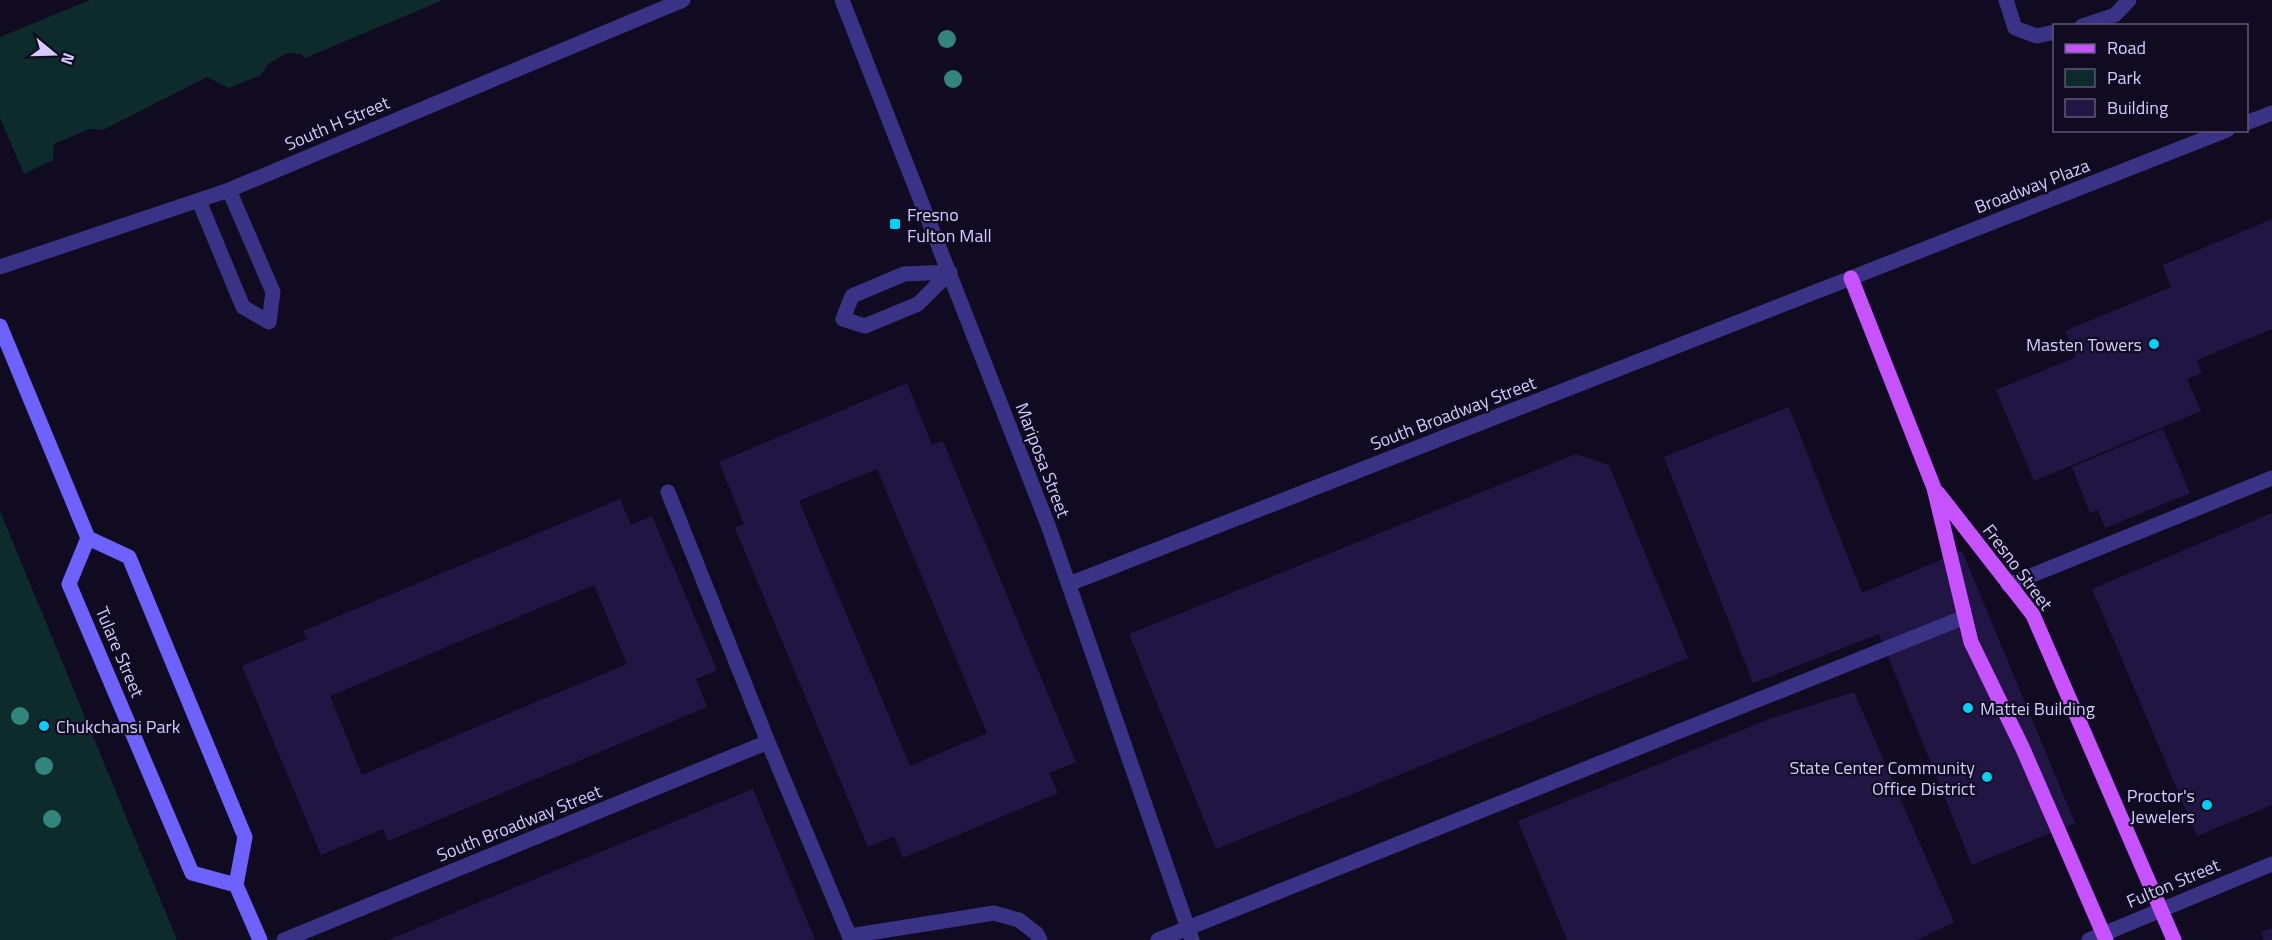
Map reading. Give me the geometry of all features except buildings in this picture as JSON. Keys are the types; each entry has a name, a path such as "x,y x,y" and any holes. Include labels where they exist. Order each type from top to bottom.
{"main road":[{"name":"Fresno Street","path":"1851,278 1869,331 1934,488 1971,642 2023,749 2105,937"},
{"path":"0,326 88,538 129,557 245,837 236,885 260,940"},
{"name":"Fresno Street","path":"1934,488 2033,615 2175,940"},
{"name":"Tulare Street","path":"88,538 69,584 192,873 236,885"}],"street":[{"name":"South H Street","path":"0,267 229,190 683,0"},
{"name":"Mariposa Street","path":"842,0 951,272 1069,584 1082,628 1189,934"},
{"path":"2006,0 2016,28 2037,36 2053,32"},
{"path":"2088,24 2115,15 2128,0"},
{"path":"2248,123 2272,113"},
{"name":"Broadway Plaza","path":"1851,278 2222,132"},
{"path":"199,201 243,307 268,322 273,292 229,190"},
{"path":"951,272 918,304 865,326 843,319 852,296 904,274 951,272"},
{"name":"South Broadway Street","path":"1069,584 1851,278"},
{"path":"2008,585 2272,478"},
{"path":"668,492 768,742 851,938 994,913 1019,920 1037,934 1040,940"},
{"path":"1158,940 1189,934 1965,617"},
{"name":"South Broadway Street","path":"284,940 768,742"},
{"name":"Fulton Street","path":"2089,940 2105,937 2162,909 2272,864"}],"green space":[{"path":"90,0 443,0 305,58 301,54 287,53 268,64 261,75 229,88 207,77 103,130 89,129 54,144 53,160 24,174 0,118 0,37"},
{"name":"Chukchansi Park","path":"0,511 177,940 0,940"}],"place":[{"name":"Fresno Fulton Mall","path":"895,224"},
{"name":"Masten Towers","path":"2154,344"},
{"name":"Mattei Building","path":"1968,708"},
{"name":"Chukchansi Park","path":"44,726"},
{"name":"State Center Community Office District","path":"1987,777"},
{"name":"Proctor's Jewelers","path":"2207,805"}]}
